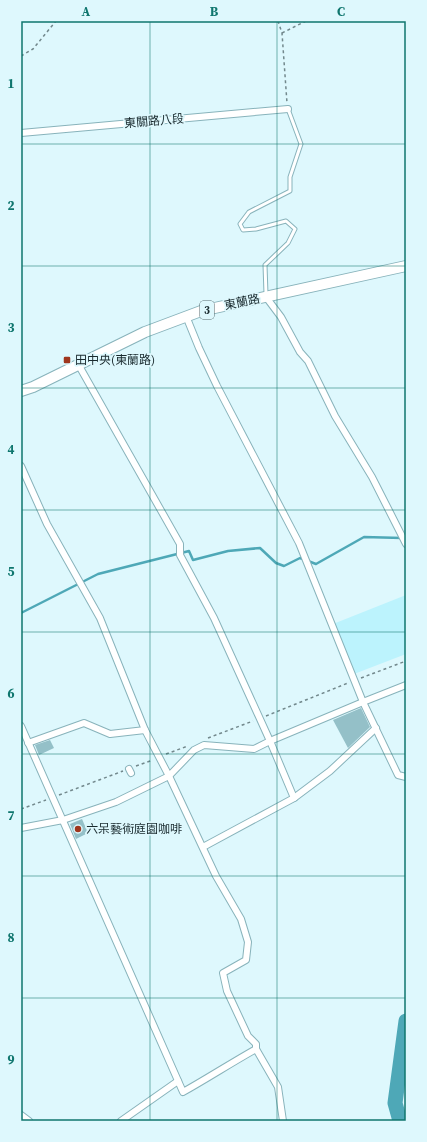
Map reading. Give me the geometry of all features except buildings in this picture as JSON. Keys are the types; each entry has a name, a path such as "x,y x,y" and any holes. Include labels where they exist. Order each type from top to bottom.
{"main road":[{"name":"東蘭路","path":"21,391 33,387 144,332 201,311 406,266"}],"street":[{"name":"東關路八段","path":"21,133 288,109"},
{"path":"266,297 281,317 300,352 308,361 335,416 372,477 406,544"},
{"path":"186,316 217,386 299,543 363,702 398,775 406,777"},
{"path":"78,364 180,544 180,555 214,618 270,741 294,798"},
{"path":"21,466 48,524 100,618 145,730 169,776 216,876 241,919 248,942 246,960 223,973 227,991 248,1036 256,1044 256,1050 278,1088 283,1121"},
{"path":"21,828 63,820 116,802 169,776 194,750 204,745 254,749 406,685"},
{"path":"28,743 84,724 110,734 145,730"},
{"path":"21,726 183,1092 229,1064 256,1050"},
{"path":"203,847 294,798 330,771 376,728"},
{"path":"121,1121 178,1081"},
{"path":"21,1115 29,1121"}],"lane":[{"path":"266,297 265,265 288,243 295,229 286,220 256,229 243,230 240,224 248,212 290,191 290,177 301,144 288,109"}],"path":[{"path":"21,56 34,49 56,21"},
{"path":"278,21 282,33 288,109"},
{"path":"282,33 306,21"},
{"path":"202,740 260,719 406,661"},
{"path":"166,754 187,746"},
{"path":"21,810 53,797 130,771 153,760"}],"shaded area":[{"path":"406,595 406,654 354,674 333,624"}],"waterway":[{"path":"21,613 98,574 189,551 193,560 228,551 260,548 276,563 284,566 300,558 316,564 364,537 402,538"},
{"path":"400,1121 395,1103 406,1021"}],"place":[{"name":"田中央(東蘭路)","path":"67,360"},
{"name":"六呆藝術庭園咖啡","path":"78,829"}]}
